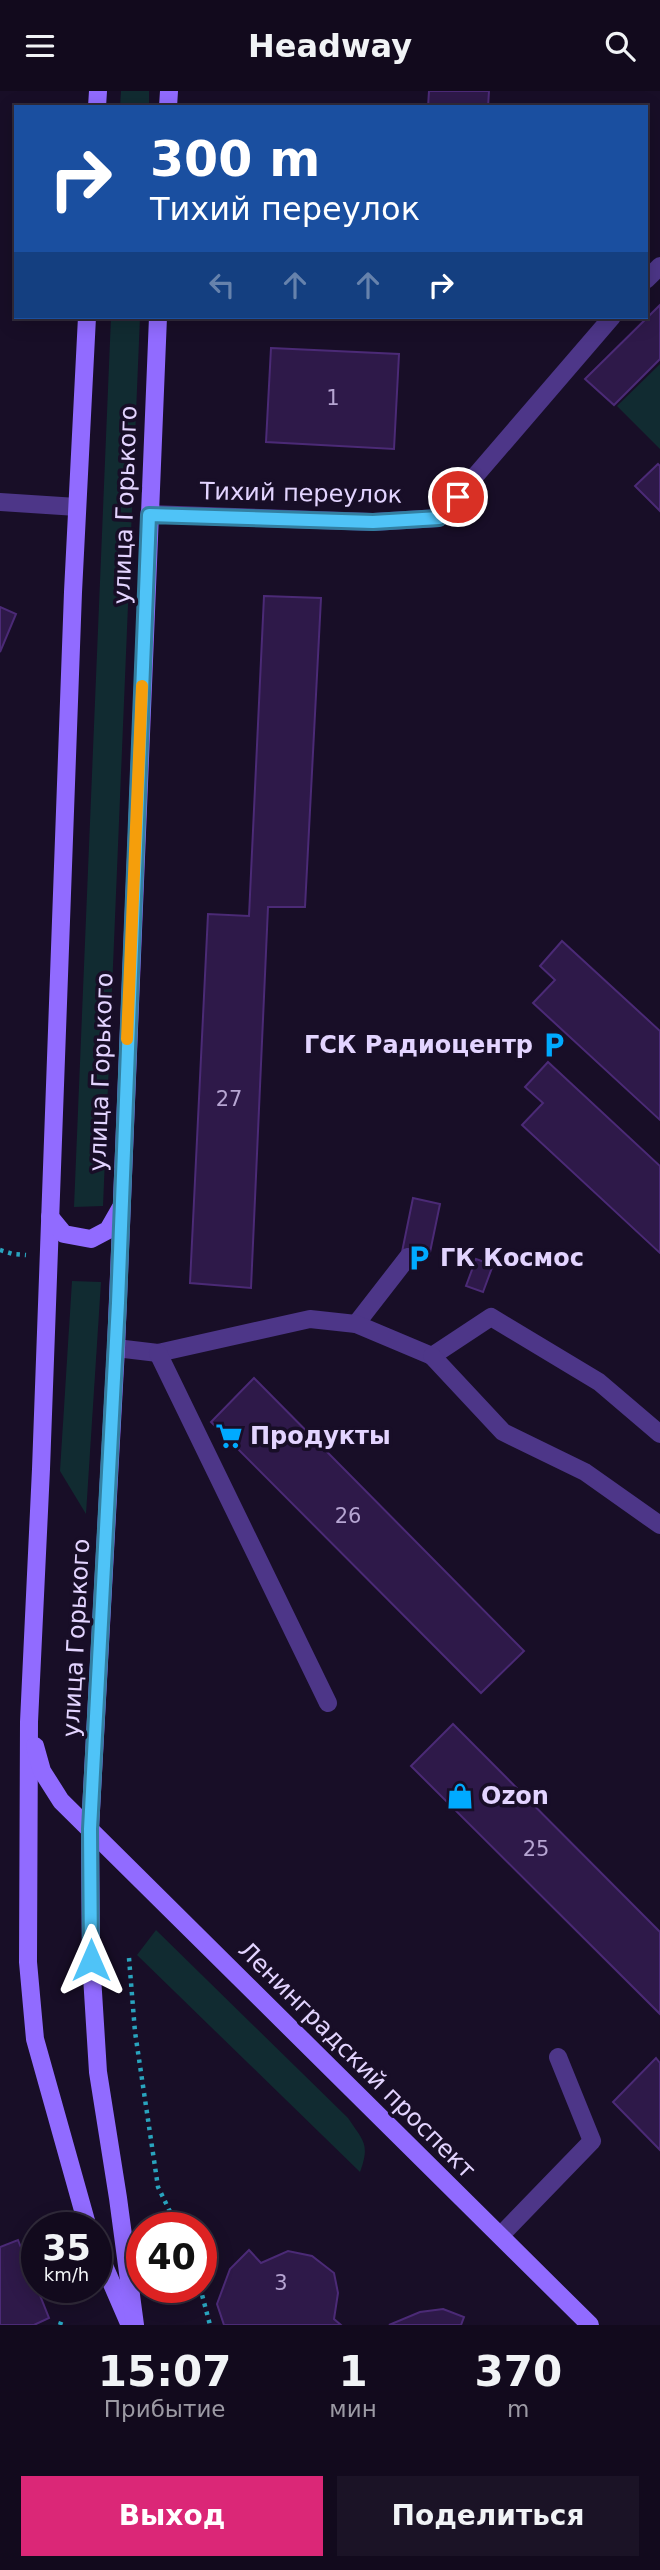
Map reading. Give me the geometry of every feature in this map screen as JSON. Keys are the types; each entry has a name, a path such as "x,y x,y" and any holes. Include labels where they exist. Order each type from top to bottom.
{"main road":[{"name":"улица Горького","path":"84,2212 35,2039 28,1962 29,1722 77,507 87,319"},
{"name":"улица Горького","path":"135,2325 98,2072 91,1960 90,1829 116,1348 158,319"},
{"path":"50,1217 64,1234 91,1239 108,1230 120,1205"},
{"name":"улица Горького","path":"29,1722 42,1771 61,1801 90,1829"},
{"name":"Ленинградский проспект","path":"90,1829 590,2325"},
{"path":"112,2285 129,2325"}],"street":[{"name":"Тихий переулок","path":"149,515 373,522 439,518 610,319"},
{"path":"0,502 77,507"},
{"path":"356,1324 408,1257"},
{"path":"432,1356 491,1317 599,1382 660,1434"},
{"path":"116,1348 158,1353 310,1319 356,1324 432,1356 503,1432 585,1472 660,1525"},
{"path":"158,1353 328,1703"},
{"path":"501,2235 592,2141 558,2057"}],"path":[{"path":"0,1250 13,1255 32,1255"},
{"path":"130,1958 135,2032 158,2187 170,2212"},
{"path":"204,2303 210,2325"},
{"path":"60,2325 62,2319"}],"green space":[{"path":"121,91 149,91 149,105 120,105"},
{"path":"111,319 140,319 103,1206 74,1207"},
{"path":"660,364 660,449 617,406"},
{"path":"72,1281 101,1282 86,1514 60,1471"},
{"path":"156,1930 348,2118 364,2143 365,2155 360,2172 137,1955"}],"building":[{"path":"429,91 489,91 488,105 428,105"},
{"path":"660,305 660,359 614,405 585,379"},
{"path":"271,348 399,354 394,449 266,442"},
{"path":"658,464 660,466 660,511 635,486"},
{"path":"264,596 321,598 305,907 268,907 251,1288 190,1283 208,914 249,916"},
{"path":"0,607 16,614 0,652"},
{"path":"562,941 660,1031 660,1120 533,1003 555,980 540,966"},
{"path":"548,1062 660,1166 660,1253 522,1125 543,1103 525,1087"},
{"path":"413,1198 440,1204 429,1257 402,1252"},
{"path":"476,1259 493,1265 483,1292 466,1286"},
{"path":"254,1378 524,1651 481,1693 211,1422"},
{"path":"453,1724 660,1932 660,2014 411,1766"},
{"path":"656,2058 660,2063 660,2150 613,2102"},
{"path":"18,2240 21,2248 21,2303 43,2303 49,2318 34,2325 0,2325 0,2247"},
{"path":"249,2250 261,2263 288,2251 312,2256 334,2273 338,2293 334,2319 341,2325 224,2325 217,2304 230,2269"},
{"path":"443,2309 464,2317 461,2325 389,2325 420,2312"}],"slow traffic":[{"path":"127,1039 142,686"}],"place":[{"name":"ГСК Радиоцентр","path":"554,1045"},
{"name":"ГК Космос","path":"419,1258"},
{"name":"Продукты","path":"229,1436"},
{"name":"Ozon","path":"460,1796"}],"route":[{"path":"91,1960 90,1829 118,1303 149,515 373,522 439,518 458,497"}]}
